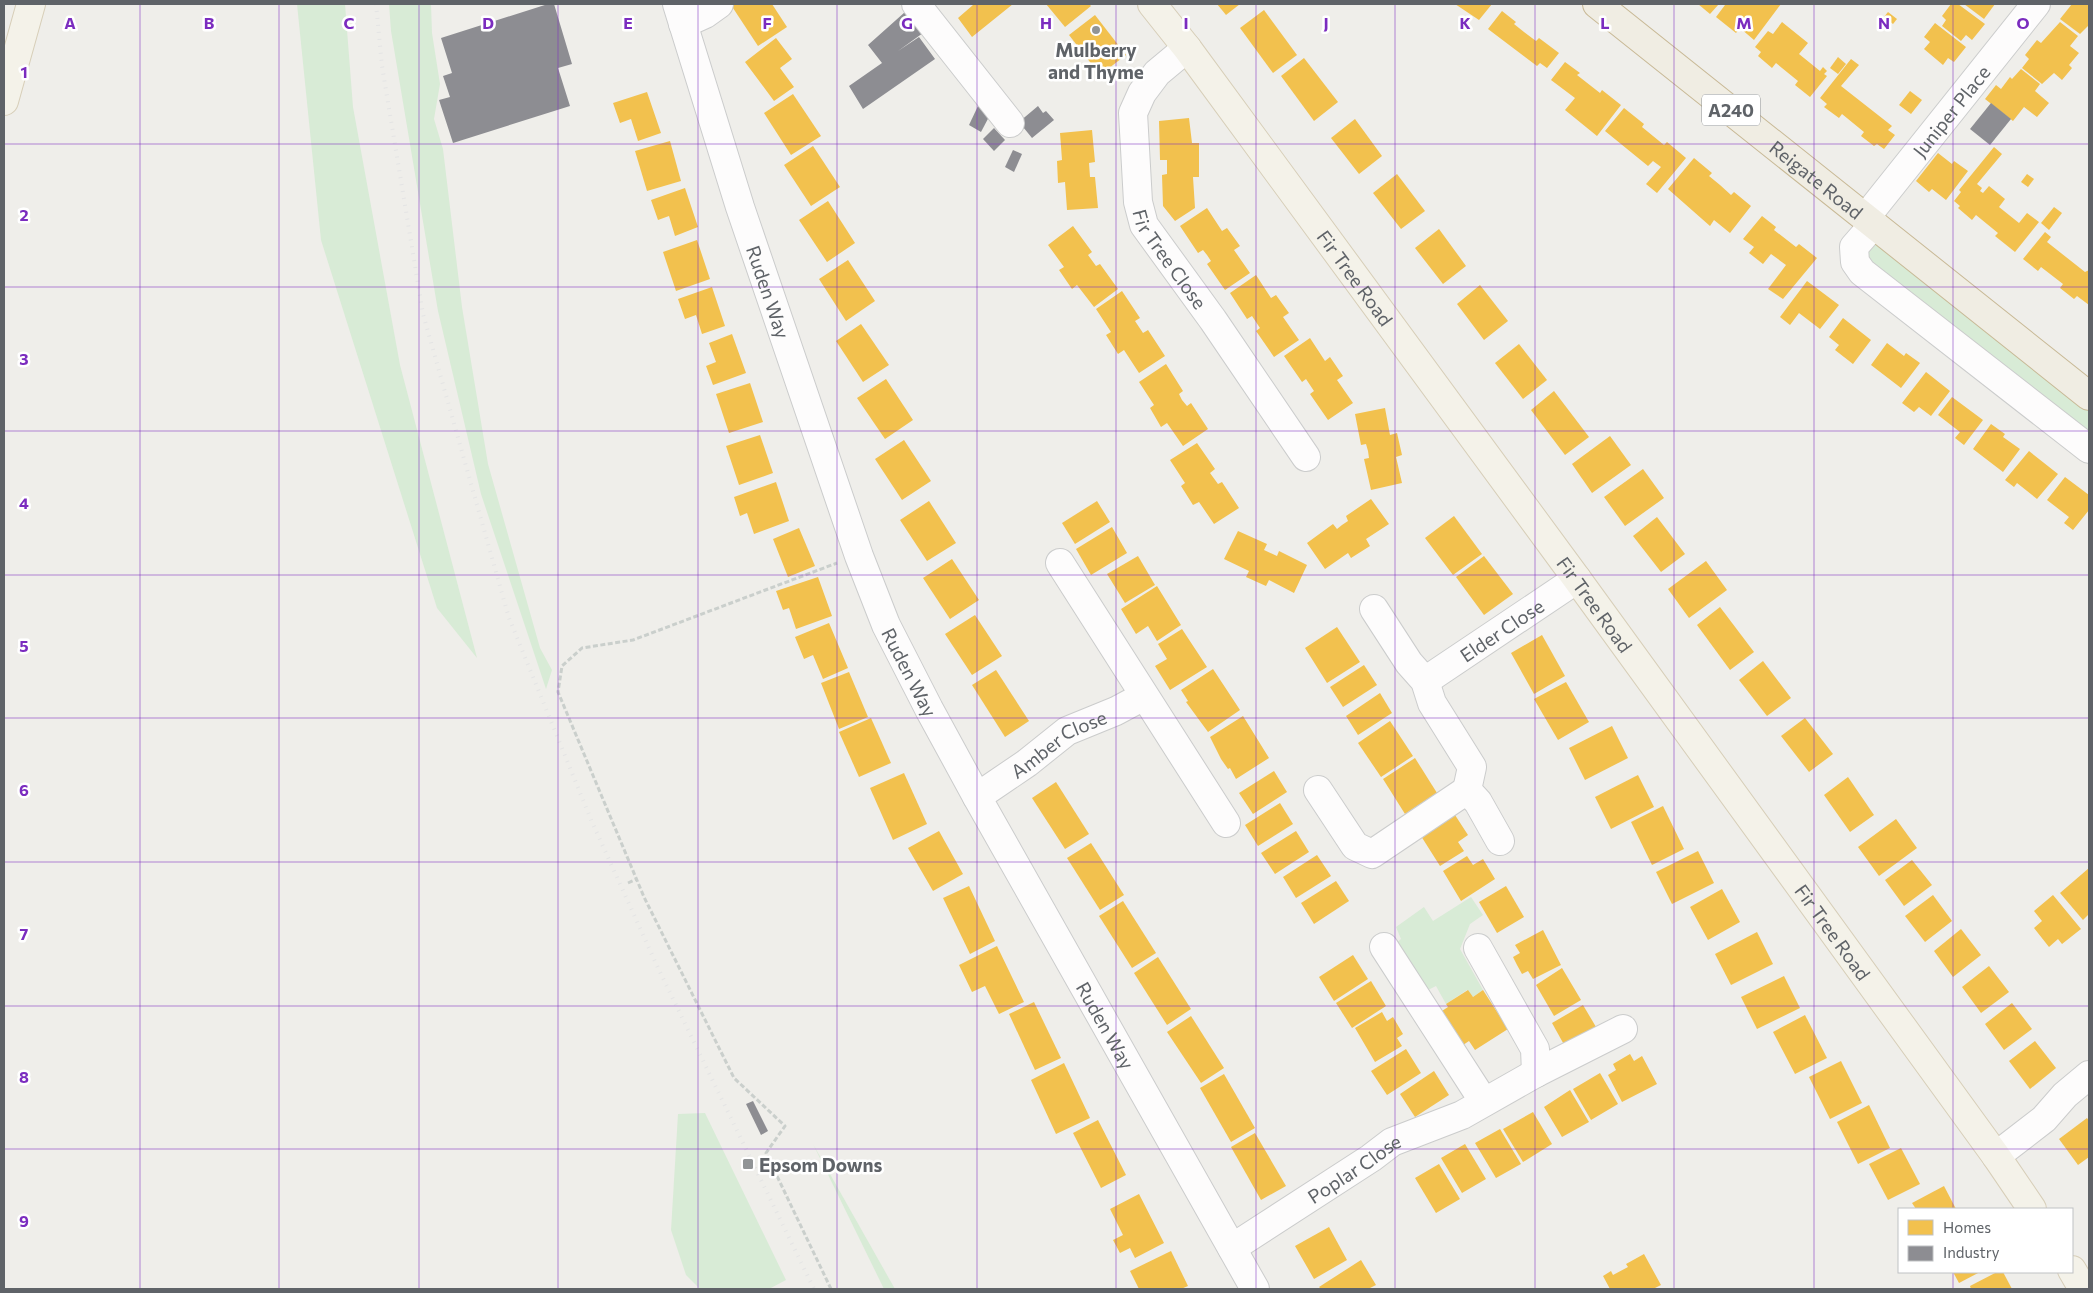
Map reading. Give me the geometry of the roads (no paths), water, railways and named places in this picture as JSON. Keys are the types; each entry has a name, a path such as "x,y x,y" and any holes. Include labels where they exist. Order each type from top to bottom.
{"highway":[{"name":"Reigate Road","path":"1597,4 2089,396"}],"main road":[{"path":"4,101 31,4"},
{"name":"Fir Tree Road","path":"1152,4 1187,48 1578,579 1996,1156 2031,1208"},
{"path":"2073,1272 2083,1289"}],"street":[{"path":"680,14 705,14 719,4"},
{"path":"916,4 1010,123"},
{"name":"Juniper Place","path":"1870,221 2036,4"},
{"name":"Ruden Way","path":"680,14 743,217 859,556 886,625 977,797 1255,1289"},
{"name":"Fir Tree Close","path":"1187,48 1157,73 1142,93 1133,113 1138,202 1144,225 1213,320 1306,457"},
{"name":"Reigate Road","path":"1870,221 1854,247 1855,262 1862,272 2089,449"},
{"path":"1060,563 1226,823"},
{"name":"Elder Close","path":"1425,680 1578,579"},
{"path":"1318,790 1355,846 1372,854 1468,790 1472,767 1432,703 1425,680 1410,663 1374,609"},
{"name":"Amber Close","path":"977,797 1027,763 1067,731 1116,711 1144,696"},
{"path":"1468,790 1478,802 1500,841"},
{"path":"1384,947 1484,1102"},
{"path":"1478,948 1535,1050 1536,1073"},
{"name":"Poplar Close","path":"1232,1248 1371,1158 1392,1142 1462,1115 1536,1073 1623,1029"},
{"path":"1996,1156 2044,1119 2065,1095 2089,1075"}],"railway":[{"path":"376,4 382,66 423,314 509,618 592,822 658,968 814,1289"}],"place":[{"name":"Mulberry and Thyme","path":"1096,30"},
{"name":"Epsom Downs","path":"748,1164"}]}
